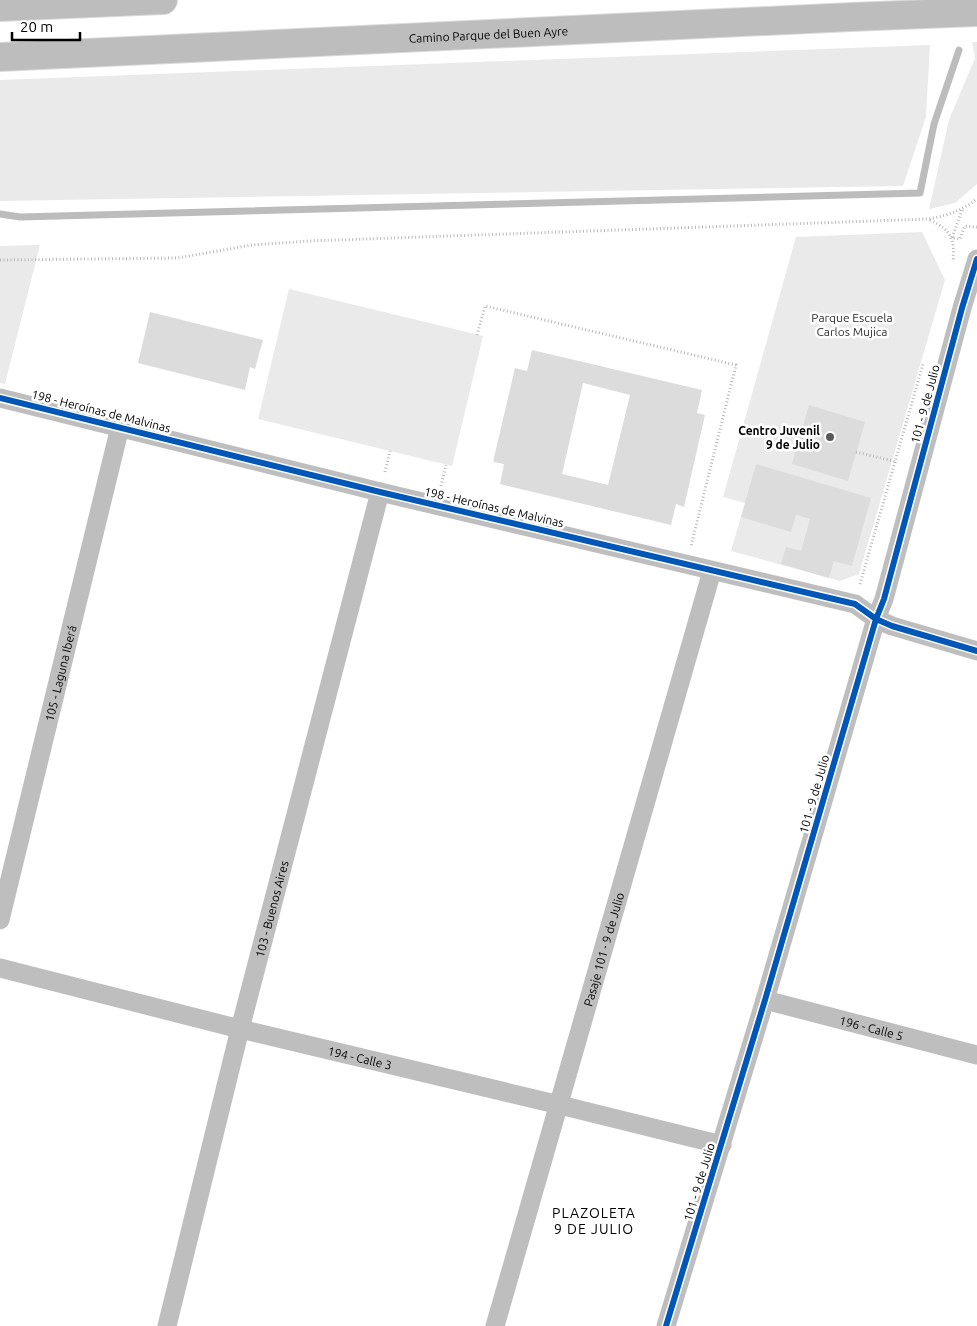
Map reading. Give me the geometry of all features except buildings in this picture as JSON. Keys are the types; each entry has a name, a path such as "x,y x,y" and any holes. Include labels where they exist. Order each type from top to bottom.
{"highway":[{"path":"0,7 164,0"},
{"name":"Camino Parque del Buen Ayre","path":"0,57 972,13"}],"street":[{"name":"101 - 9 de Julio","path":"666,1326 722,1145 876,619 884,599 962,308 976,263"},
{"name":"198 - Heroínas de Malvinas","path":"0,398 120,427 382,483 712,571 855,604 876,619 892,626 977,651"},
{"name":"105 - Laguna Iberá","path":"0,920 120,427"},
{"name":"103 - Buenos Aires","path":"167,1326 240,1029 382,483"},
{"name":"Pasaje 101 - 9 de Julio","path":"495,1326 712,571"},
{"name":"194 - Calle 3","path":"0,968 240,1029 722,1145"},
{"name":"196 - Calle 5","path":"765,1000 977,1054"}],"path":[{"path":"0,260 177,258 252,245 310,241 930,219 962,209 977,199"},
{"path":"952,238 962,209"},
{"path":"930,219 942,226 952,238 954,247 951,270"},
{"path":"952,238 960,239 964,226 977,227"},
{"path":"477,335 485,306 736,365 690,551"},
{"path":"855,604 925,360"},
{"path":"382,483 390,451"},
{"path":"856,452 919,468"},
{"path":"442,481 446,465"}],"green space":[{"path":"972,42 977,42 977,184 955,203 929,209 949,120 975,58"},
{"path":"930,45 926,117 903,186 0,201 0,80"},
{"name":"Parque Escuela Carlos Mujica","path":"922,232 945,280 859,574 840,581 731,551 745,503 723,497 796,237"},
{"path":"40,245 5,384 0,383 0,246"},
{"path":"289,289 483,336 452,466 258,419"}],"waterway":[{"path":"0,214 20,217 920,193 934,124 959,50"}],"cycle path":[{"path":"666,1326 765,1000 876,619 884,599 962,308 977,259"},
{"path":"0,398 380,492 855,604 876,619 892,626 977,651"}],"place":[{"name":"Centro Juvenil 9 de Julio","path":"830,437"}],"district":[{"name":"PLAZOLETA 9 DE JULIO","path":"594,1222"}]}
